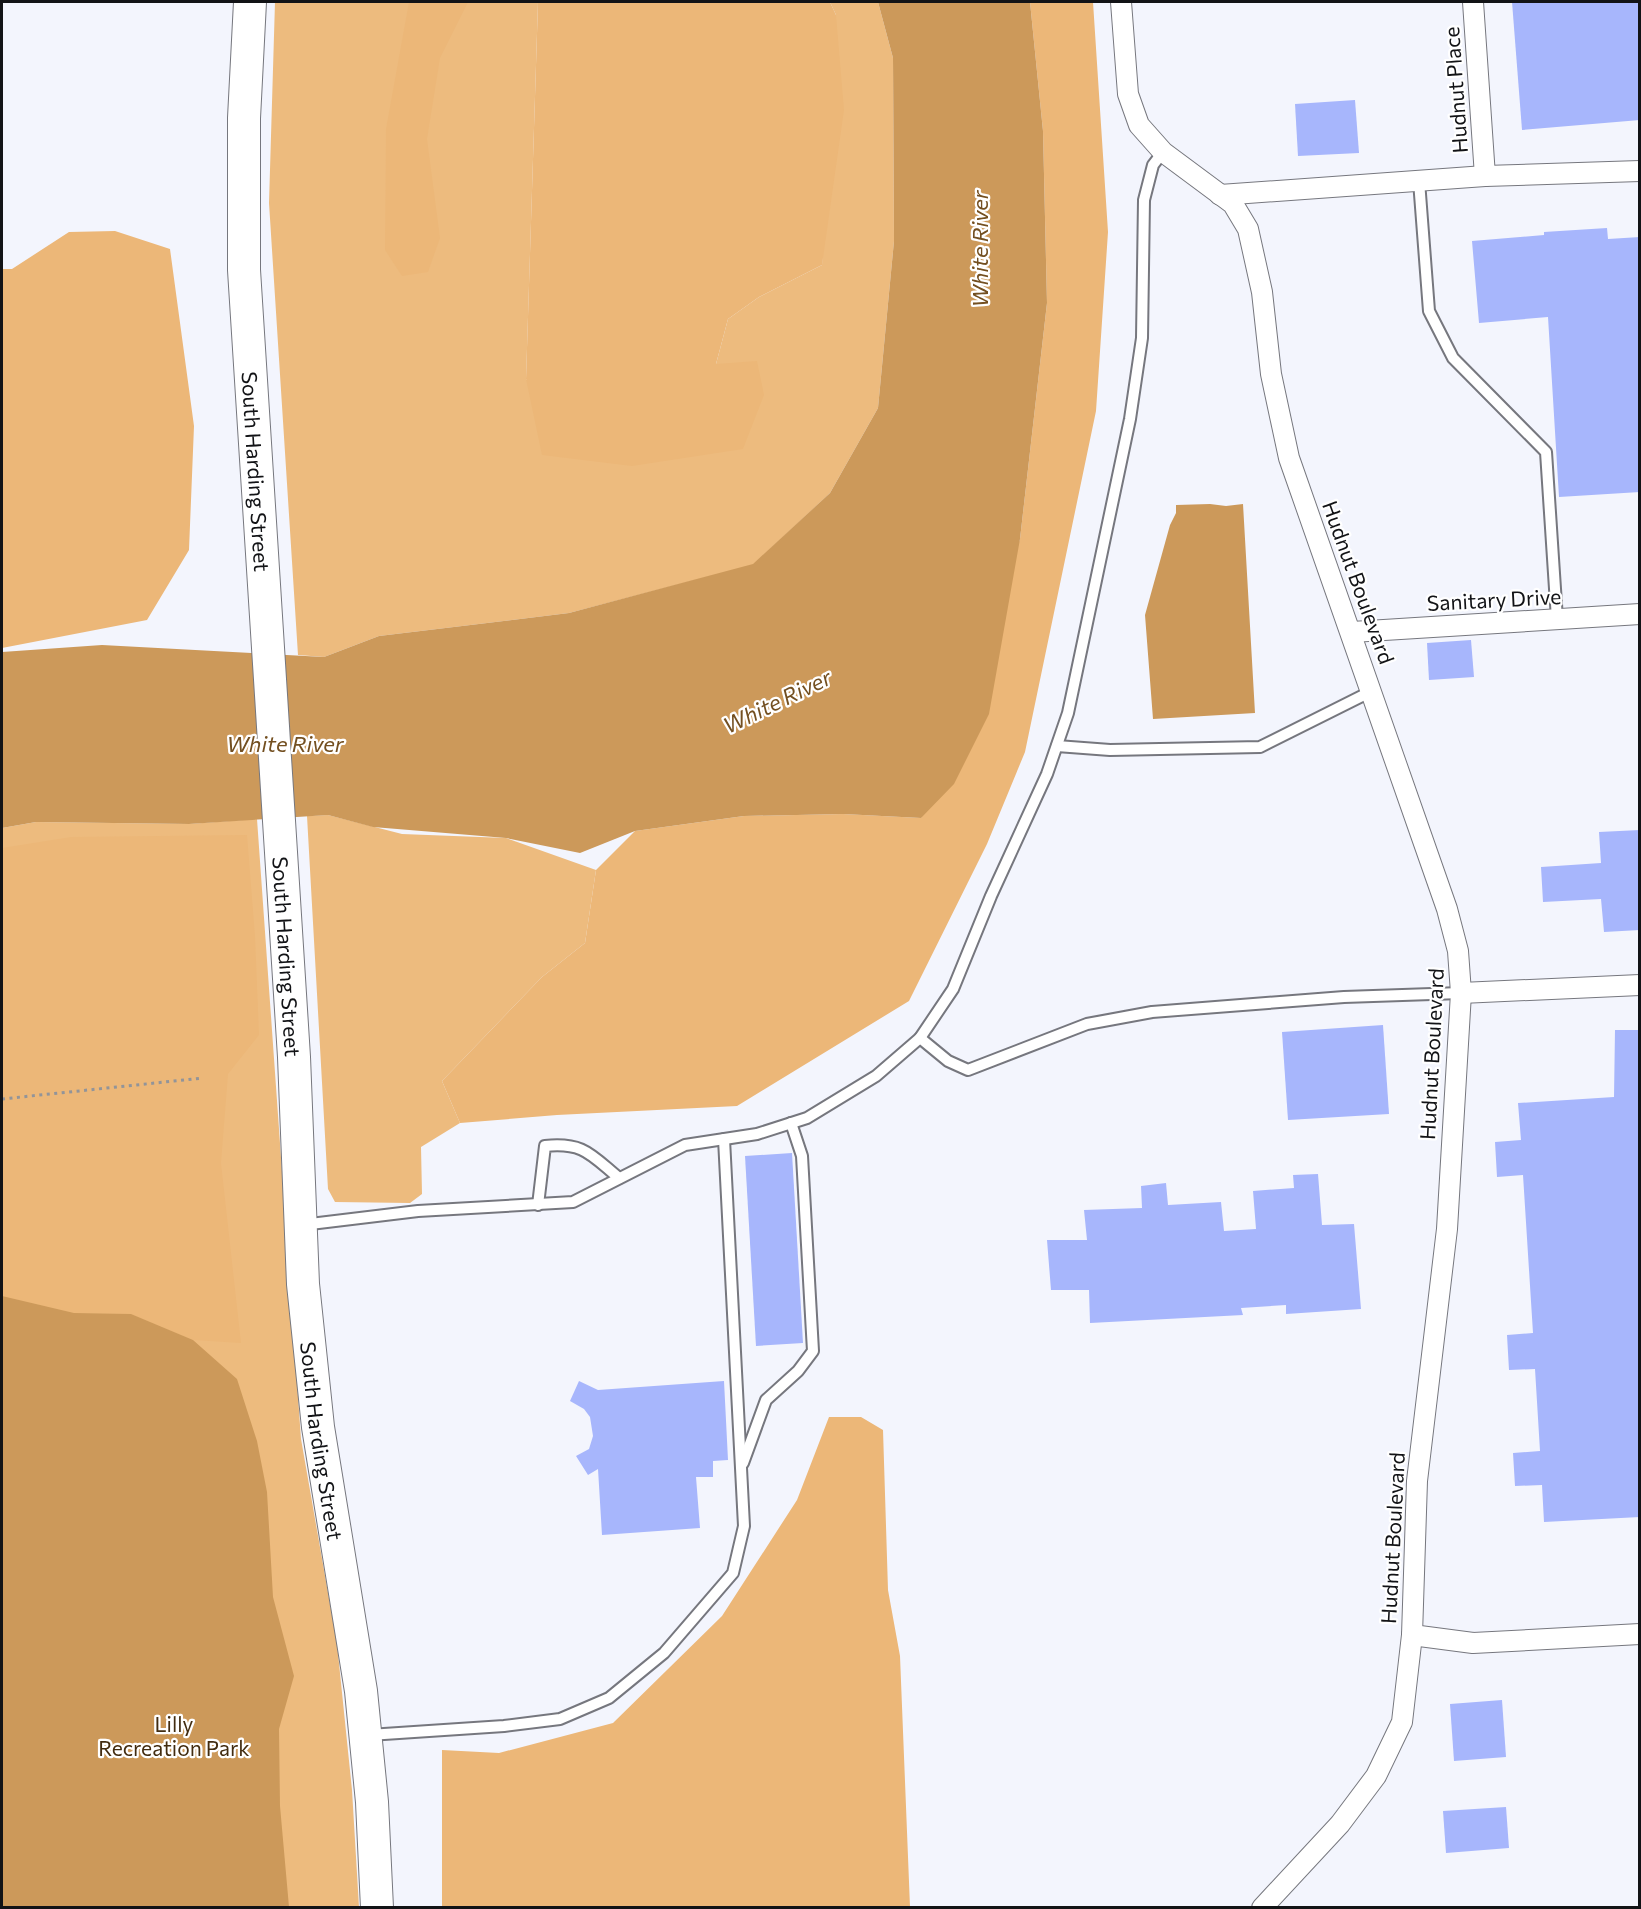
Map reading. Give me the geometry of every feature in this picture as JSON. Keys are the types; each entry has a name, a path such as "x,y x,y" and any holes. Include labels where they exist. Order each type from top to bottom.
{"main road":[{"name":"South Harding Street","path":"250,2 244,118 243,212 247,320 256,431 294,1058 305,1309 316,1409 353,1628 366,1736 377,1908"}],"street":[{"name":"Hudnut Boulevard","path":"1121,2 1131,107 1138,125 1163,152 1221,195 1241,214 1248,229 1262,292 1271,374 1289,458 1352,632 1449,915 1460,964 1461,993 1447,1229 1417,1481 1412,1635 1402,1722 1376,1776 1340,1824 1262,1908"},
{"name":"Hudnut Place","path":"1473,2 1485,176"},
{"path":"1221,195 1485,176 1640,171"},
{"name":"Sanitary Drive","path":"1352,632 1640,614"},
{"path":"1461,993 1640,985"},
{"path":"1412,1635 1473,1643 1640,1634"}],"lane":[{"path":"301,1225 343,1222 418,1210 573,1202 685,1145 757,1134 807,1118 876,1076 920,1038 953,989 991,896 1047,774 1068,713 1130,419 1142,338 1144,200 1153,165 1163,152"},
{"path":"1419,181 1429,310 1453,358 1546,452 1557,619"},
{"path":"1057,746 1110,750 1260,747 1372,691"},
{"path":"920,1038 948,1061 968,1070 1087,1024 1152,1012 1344,997 1461,993"},
{"path":"741,1469 766,1401 798,1371 813,1352 802,1156 791,1124"},
{"path":"366,1736 504,1726 560,1719 609,1698 664,1653 733,1573 744,1526 724,1138"},
{"path":"538,1205 545,1146 568,1144 587,1153 619,1178"}],"path":[{"path":"2,1099 203,1078"}],"green space":[{"path":"275,2 538,2 526,380 716,364 728,319 759,297 822,265 836,15 830,2 878,2 893,58 894,241 878,408 830,493 753,565 569,613 379,636 324,657 298,655 269,203"},
{"path":"328,815 402,834 506,838 596,870 585,943 542,977 442,1081 460,1123 421,1147 422,1194 410,1203 335,1202 328,1189 307,816"},
{"name":"Lilly Recreation Park","path":"257,819 301,1439 337,1644 352,1790 359,1907 2,1908 2,828 36,822 189,824"}],"shaded area":[{"path":"409,2 468,2 440,58 427,139 440,238 428,272 402,276 385,250 386,129"},
{"path":"538,2 830,2 836,15 844,110 822,265 759,297 728,319 716,364 757,361 764,395 743,449 632,466 542,455 526,379"},
{"path":"1030,2 1093,2 1108,232 1096,411 1025,752 987,844 909,1001 737,1106 557,1115 460,1123 442,1081 542,977 585,943 596,870 635,831 744,816 843,814 921,818 1020,539 1047,303 1043,131"},
{"path":"115,231 170,249 194,426 189,550 147,620 2,648 2,269 12,269 69,232"},
{"path":"247,835 255,936 259,1035 228,1074 221,1163 241,1343 193,1340 131,1314 74,1313 2,1296 2,848 71,837"},
{"path":"829,1417 861,1417 883,1430 888,1590 900,1656 910,1907 442,1907 442,1750 499,1753 613,1723 722,1616 797,1500"}],"water":[{"name":"White River","path":"878,2 1030,2 1043,131 1047,303 1020,539 989,714 954,784 921,818 843,814 744,816 635,831 580,853 506,838 373,827 328,815 189,824 36,822 2,828 2,652 102,645 324,657 379,636 569,613 753,564 830,493 878,408 894,241 893,58"},
{"path":"1243,504 1255,713 1153,719 1145,615 1170,525 1176,513 1176,505 1226,506"},
{"path":"2,1296 74,1313 131,1314 193,1340 237,1379 257,1441 267,1492 273,1597 294,1676 279,1729 280,1806 289,1907 2,1907"}],"building":[{"path":"1512,2 1640,2 1640,120 1522,130"},
{"path":"1355,100 1359,153 1298,156 1295,104"},
{"path":"1607,228 1608,239 1640,237 1640,492 1559,497 1548,317 1479,323 1472,241 1544,235 1544,232"},
{"path":"1471,640 1474,677 1429,680 1427,643"},
{"path":"1640,830 1640,930 1604,932 1601,899 1543,902 1541,867 1601,863 1599,832"},
{"path":"1383,1025 1389,1114 1288,1120 1282,1032"},
{"path":"1615,1030 1640,1030 1640,1517 1544,1522 1542,1485 1515,1486 1513,1453 1540,1451 1535,1369 1509,1370 1507,1335 1533,1333 1523,1175 1497,1177 1495,1142 1521,1140 1518,1103 1614,1097"},
{"path":"792,1153 803,1343 756,1346 745,1156"},
{"path":"1318,1174 1322,1225 1354,1224 1361,1309 1286,1314 1286,1305 1241,1308 1243,1315 1090,1323 1089,1290 1051,1290 1047,1240 1087,1240 1084,1210 1142,1208 1141,1186 1166,1183 1168,1205 1221,1202 1224,1231 1256,1229 1253,1191 1294,1188 1293,1175"},
{"path":"579,1381 598,1390 724,1381 728,1460 713,1461 713,1477 696,1477 700,1528 602,1535 598,1469 588,1475 576,1456 589,1449 593,1436 590,1417 584,1409 570,1401"},
{"path":"1502,1700 1506,1757 1454,1761 1450,1704"},
{"path":"1506,1807 1509,1848 1446,1853 1443,1811"}]}
